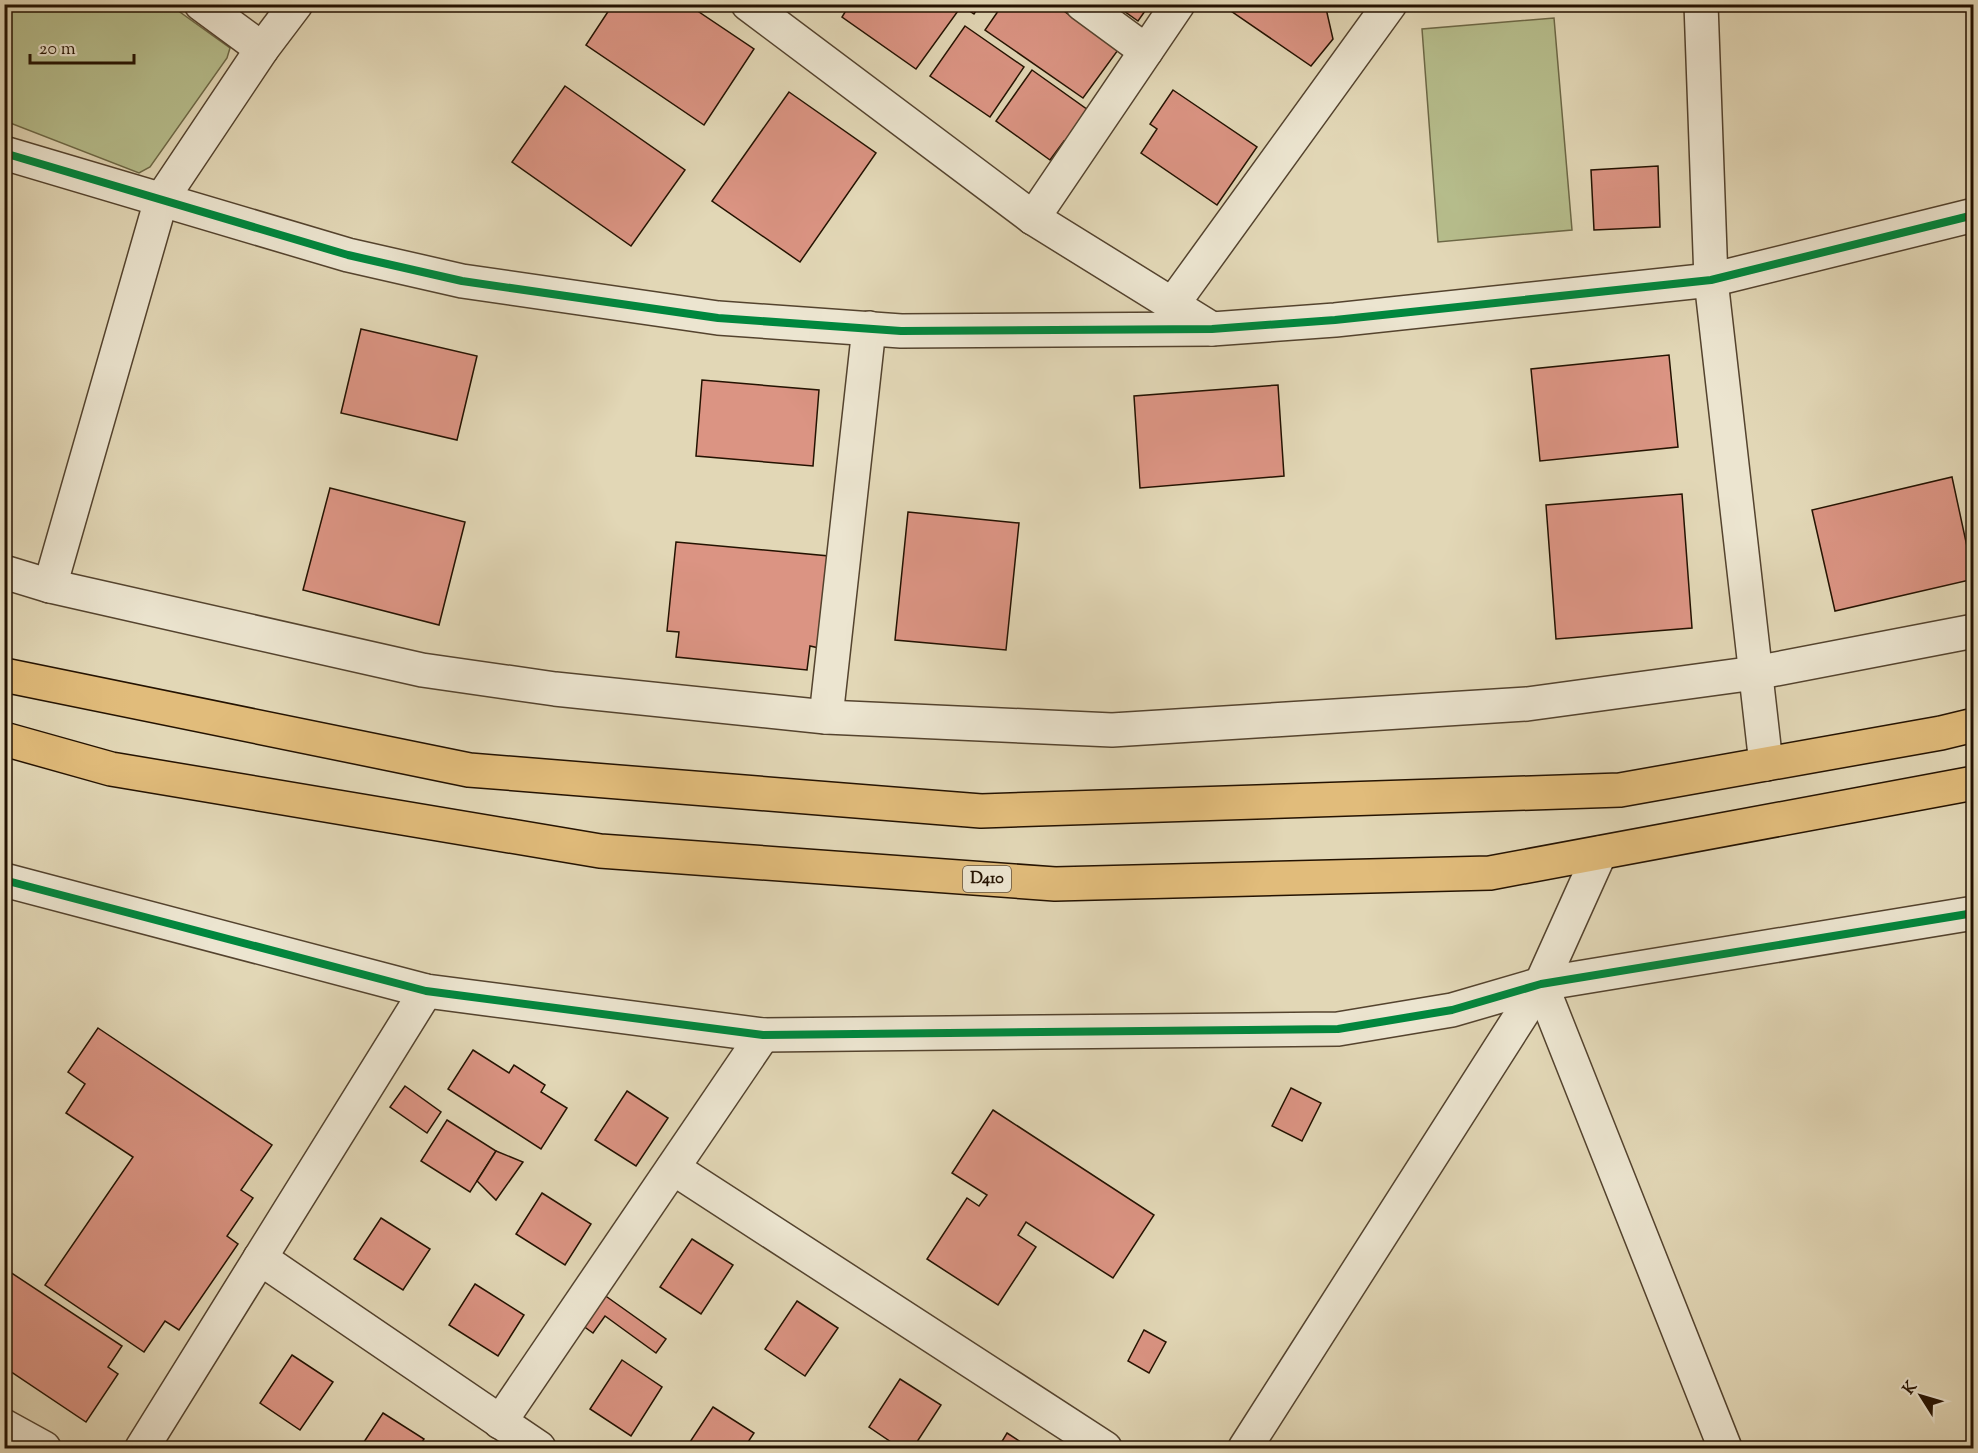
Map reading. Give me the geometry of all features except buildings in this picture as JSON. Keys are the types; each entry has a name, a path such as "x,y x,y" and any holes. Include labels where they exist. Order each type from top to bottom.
{"highway":[{"path":"4,675 469,770 981,811 1620,790 1941,733 1974,725"},
{"name":"D410","path":"4,739 111,768 600,851 1055,884 1490,873 1974,783"}],"street":[{"path":"201,4 262,49"},
{"path":"50,586 161,200 262,49 296,4"},
{"path":"747,4 1033,218 1212,329"},
{"path":"1082,4 1146,51"},
{"path":"1033,218 1178,4"},
{"path":"1172,304 1390,4"},
{"path":"1701,4 1711,280 1766,764"},
{"path":"4,153 348,255 462,281 718,318 901,331 1212,329 1335,320 1711,280 1974,215"},
{"path":"826,717 869,328"},
{"path":"4,572 50,586 422,670 555,689 826,717 1112,730 1527,704 1755,673 1974,631"},
{"path":"1245,1449 1541,984 1600,853"},
{"path":"4,880 426,991 763,1035 1338,1029 1452,1010 1541,984 1974,913"},
{"path":"1541,984 1725,1449"},
{"path":"142,1449 426,991"},
{"path":"500,1422 763,1035"},
{"path":"673,1168 1105,1449"},
{"path":"260,1258 539,1449"},
{"path":"4,1426 44,1449"}],"green space":[{"path":"4,5 170,5 230,48 227,58 150,167 139,173 5,121"},
{"path":"1554,18 1572,230 1438,242 1422,29"}],"cycle path":[{"path":"4,153 348,255 462,281 718,318 901,331 1212,329 1335,320 1711,280 1974,215"},
{"path":"4,880 426,991 763,1035 1338,1029 1452,1010 1541,984 1974,913"}]}
